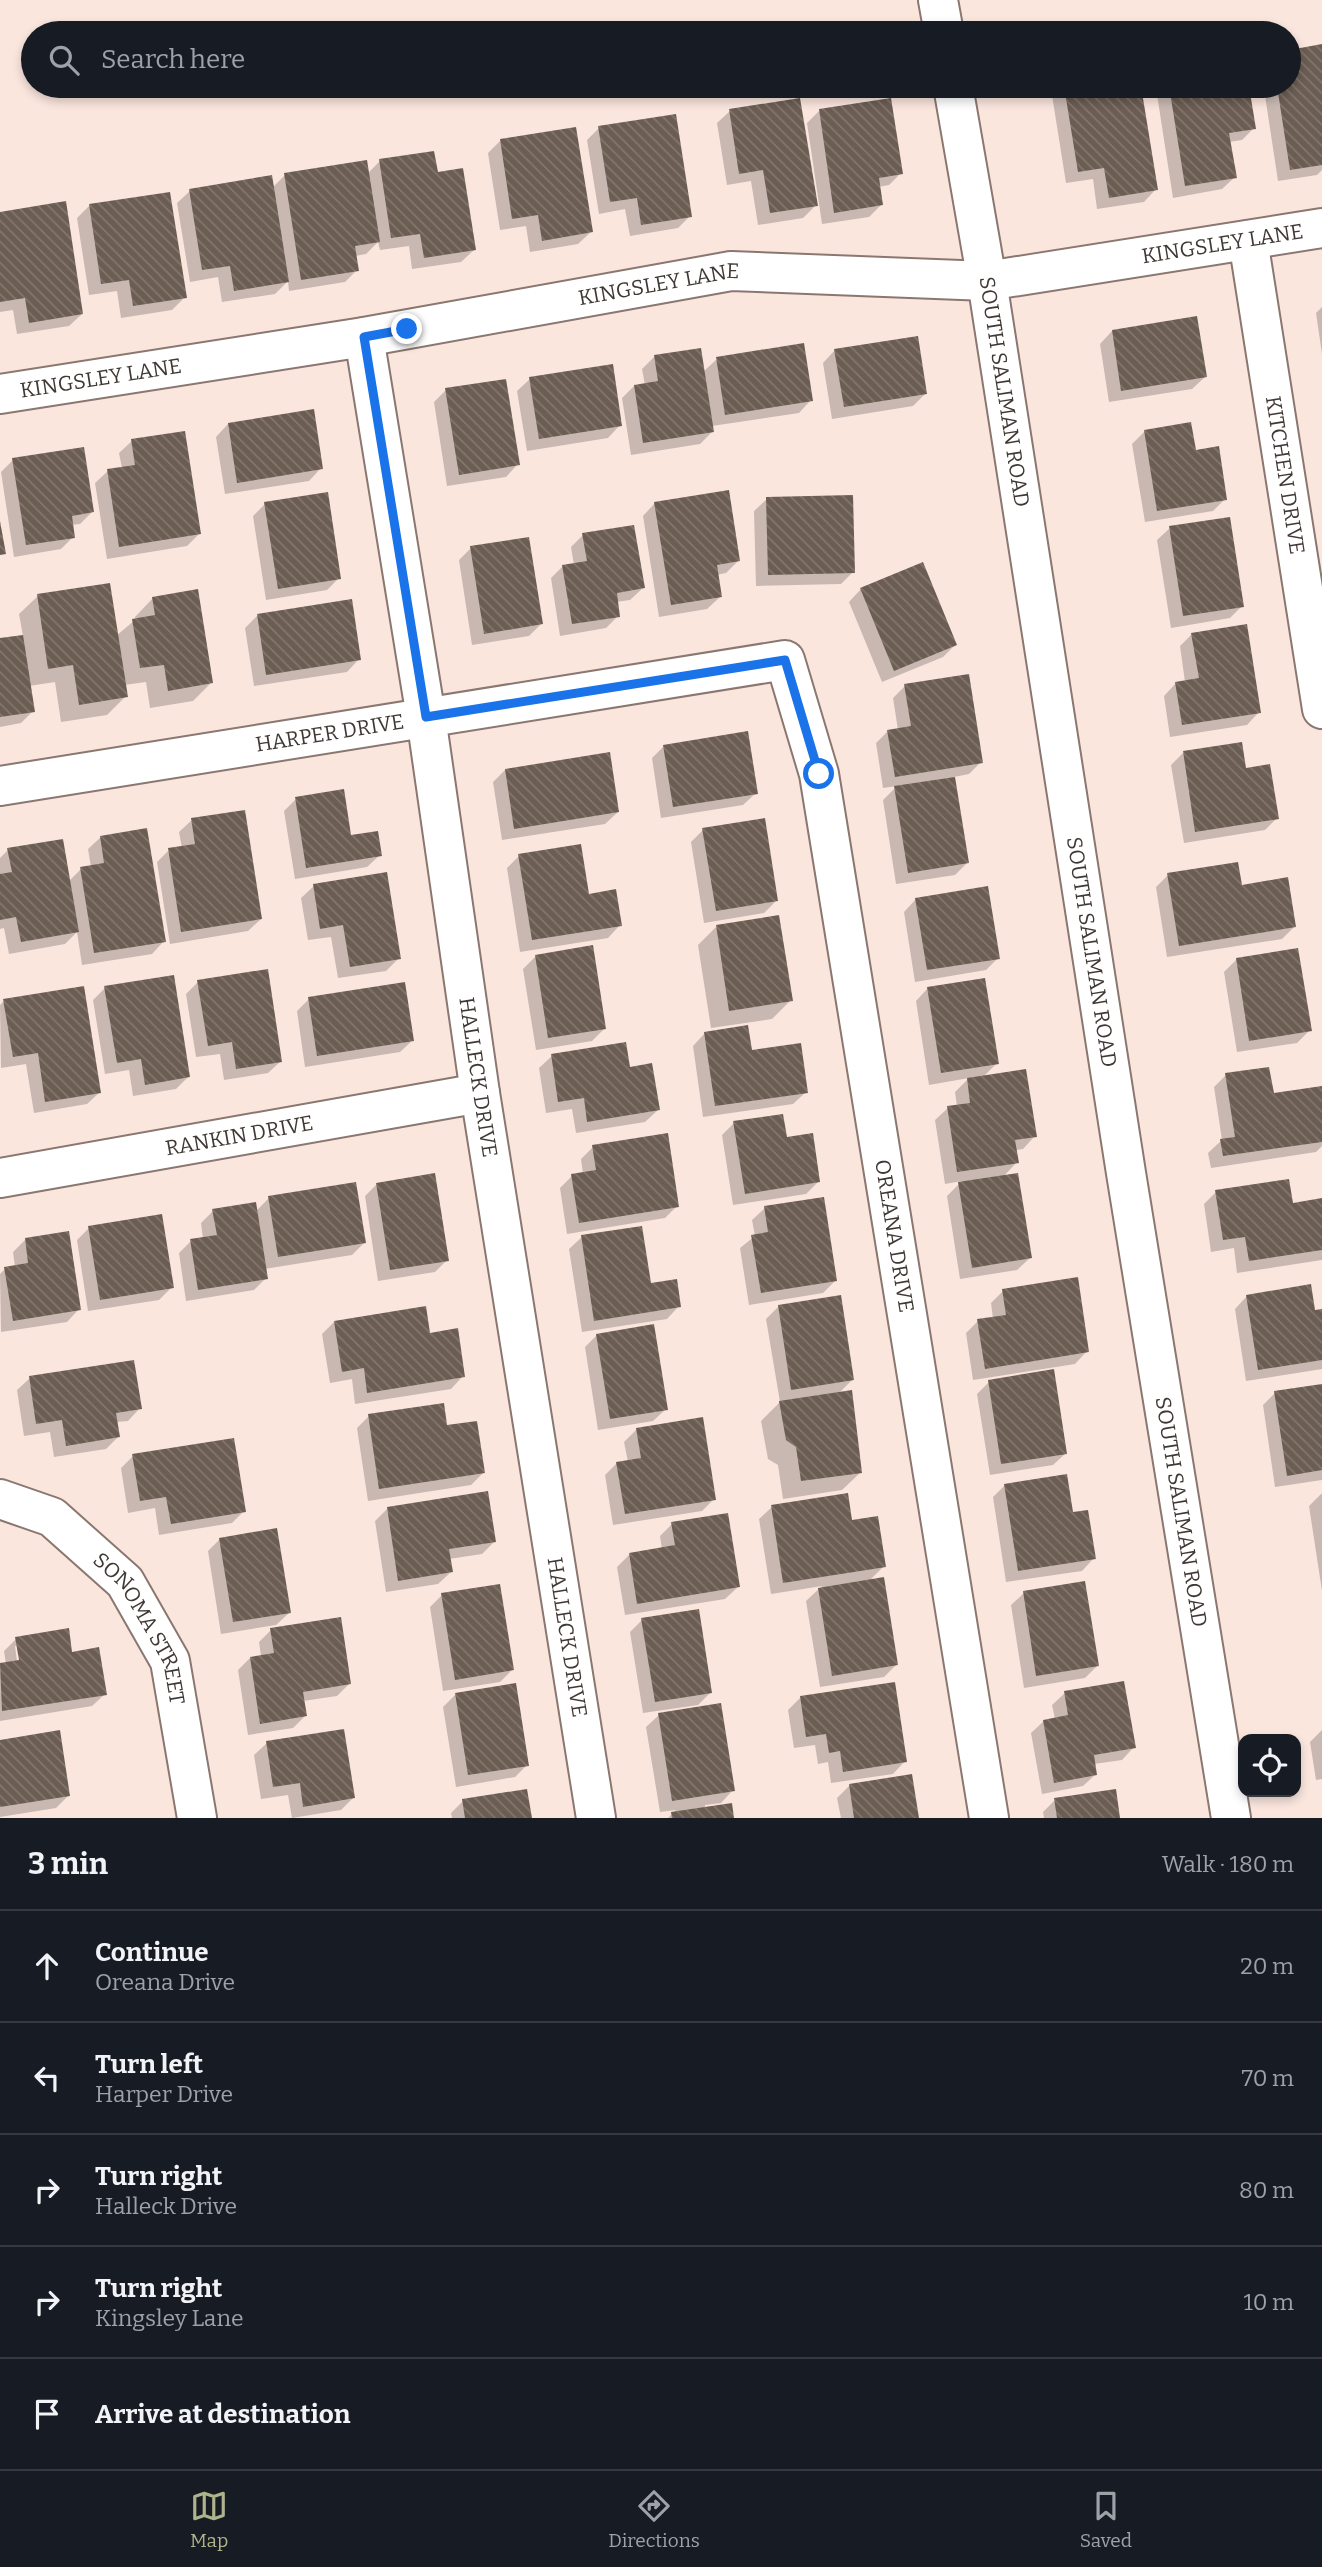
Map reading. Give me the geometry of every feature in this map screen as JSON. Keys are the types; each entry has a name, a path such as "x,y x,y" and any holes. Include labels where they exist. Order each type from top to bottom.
{"street":[{"name":"SOUTH SALIMAN ROAD","path":"955,98 988,281 1126,1173 1231,1818"},
{"name":"KINGSLEY LANE","path":"0,394 364,337 730,271 988,281 1322,228"},
{"name":"KITCHEN DRIVE","path":"1248,240 1322,709"},
{"name":"HALLECK DRIVE","path":"364,337 426,717 480,1093 596,1818"},
{"name":"HARPER DRIVE","path":"0,786 785,660"},
{"name":"OREANA DRIVE","path":"785,660 819,774 989,1818"},
{"name":"RANKIN DRIVE","path":"0,1178 480,1093"},
{"name":"SONOMA STREET","path":"0,1499 52,1517 125,1582 170,1661 198,1818"}],"building":[{"path":"1322,44 1322,165 1290,170 1279,98 1301,98 1301,48"},
{"path":"800,98 818,206 770,213 763,170 739,174 729,109"},
{"path":"891,98 903,174 879,178 883,205 834,213 819,109"},
{"path":"1066,98 1143,98 1158,190 1109,198 1104,168 1078,172"},
{"path":"1171,98 1251,98 1256,129 1229,133 1237,178 1185,186"},
{"path":"676,114 692,217 641,225 637,198 610,202 598,126"},
{"path":"576,127 593,232 542,241 538,215 512,219 500,139"},
{"path":"434,151 438,172 463,168 476,250 424,258 420,234 391,238 379,159"},
{"path":"367,160 380,242 355,246 359,271 301,280 284,173"},
{"path":"272,175 289,282 234,291 230,266 202,270 189,189"},
{"path":"170,192 187,298 133,306 129,280 101,284 89,204"},
{"path":"66,201 83,314 29,323 25,298 0,302 0,212"},
{"path":"1197,316 1207,377 1121,391 1112,330"},
{"path":"918,336 927,394 844,407 834,349"},
{"path":"804,343 813,401 725,415 716,357"},
{"path":"701,348 714,432 643,443 634,385 658,381 654,355"},
{"path":"613,364 622,426 539,439 529,377"},
{"path":"506,379 520,465 459,475 445,388"},
{"path":"314,409 323,469 237,483 228,423"},
{"path":"1191,422 1196,450 1219,446 1227,500 1157,511 1144,430"},
{"path":"185,431 201,534 119,547 107,469 135,465 131,439"},
{"path":"84,447 94,512 72,516 75,538 26,545 12,458"},
{"path":"729,490 740,561 717,565 722,597 671,605 654,502"},
{"path":"328,492 341,579 278,589 264,502"},
{"path":"853,495 855,573 768,575 766,497"},
{"path":"1230,517 1244,607 1183,616 1169,526"},
{"path":"0,521 6,554 0,555"},
{"path":"634,525 645,588 617,593 620,617 572,624 562,565 587,561 582,533"},
{"path":"529,537 543,624 484,634 470,546"},
{"path":"923,562 957,645 894,671 860,588"},
{"path":"110,583 128,697 79,705 73,665 48,669 37,594"},
{"path":"198,589 213,683 168,691 164,665 140,668 132,619 155,615 152,597"},
{"path":"352,599 361,660 266,675 257,614"},
{"path":"1247,624 1261,713 1182,725 1175,682 1199,678 1191,633"},
{"path":"23,635 35,712 0,717 0,638"},
{"path":"969,674 983,763 895,777 887,730 911,726 904,684"},
{"path":"748,731 758,794 673,807 663,745"},
{"path":"1242,742 1246,768 1270,764 1279,819 1195,832 1183,751"},
{"path":"610,752 619,812 514,829 505,769"},
{"path":"955,777 969,863 908,873 894,786"},
{"path":"344,789 351,835 378,831 382,856 306,868 295,797"},
{"path":"245,810 262,919 181,932 168,848 195,844 191,818"},
{"path":"765,818 778,901 716,911 702,828"},
{"path":"147,828 166,942 94,953 80,867 104,863 100,836"},
{"path":"63,839 79,932 21,942 16,917 0,920 0,874 12,872 7,848"},
{"path":"581,844 589,894 616,889 622,926 532,940 518,854"},
{"path":"1238,862 1242,885 1288,877 1296,927 1179,946 1167,873"},
{"path":"387,872 401,959 350,967 343,925 320,929 313,884"},
{"path":"988,886 1000,959 927,970 915,898"},
{"path":"779,915 793,1001 729,1011 716,925"},
{"path":"593,945 606,1029 548,1038 535,955"},
{"path":"1298,948 1312,1031 1249,1041 1236,958"},
{"path":"268,969 282,1062 236,1069 232,1042 208,1046 197,980"},
{"path":"174,975 190,1077 145,1085 141,1059 117,1063 104,986"},
{"path":"985,978 999,1064 941,1073 927,987"},
{"path":"405,982 414,1041 317,1056 308,997"},
{"path":"84,986 101,1093 45,1102 38,1053 13,1057 3,999"},
{"path":"748,1025 752,1050 801,1043 808,1093 715,1106 704,1032"},
{"path":"626,1042 630,1067 652,1063 660,1110 587,1122 584,1098 558,1102 551,1054"},
{"path":"1269,1067 1274,1093 1322,1086 1322,1142 1223,1156 1220,1139 1235,1137 1225,1073"},
{"path":"1026,1069 1037,1137 1015,1140 1019,1163 957,1172 947,1106 970,1103 967,1078"},
{"path":"783,1114 787,1137 813,1133 820,1182 745,1194 733,1121"},
{"path":"668,1133 679,1207 579,1223 571,1174 596,1170 592,1145"},
{"path":"435,1173 449,1261 390,1270 376,1183"},
{"path":"1018,1173 1032,1258 972,1268 958,1182"},
{"path":"1289,1179 1293,1203 1322,1198 1322,1250 1249,1261 1245,1237 1223,1240 1215,1190"},
{"path":"356,1182 366,1243 278,1257 268,1196"},
{"path":"824,1197 837,1281 761,1293 751,1235 768,1232 764,1206"},
{"path":"256,1202 268,1279 198,1290 190,1239 217,1235 212,1209"},
{"path":"162,1214 174,1288 100,1300 88,1226"},
{"path":"642,1226 651,1283 677,1279 681,1307 594,1321 581,1235"},
{"path":"69,1231 81,1310 13,1321 4,1267 28,1263 25,1238"},
{"path":"1078,1277 1089,1352 985,1369 977,1319 1006,1315 1002,1289"},
{"path":"1311,1284 1315,1310 1322,1309 1322,1360 1258,1370 1246,1295"},
{"path":"841,1295 854,1380 791,1390 778,1305"},
{"path":"426,1306 430,1333 458,1328 465,1377 367,1393 364,1368 342,1372 334,1321"},
{"path":"654,1324 668,1410 610,1419 596,1334"},
{"path":"134,1360 142,1409 116,1413 120,1437 66,1446 62,1420 36,1424 29,1376"},
{"path":"1054,1369 1067,1454 1001,1464 988,1380"},
{"path":"1322,1384 1322,1470 1287,1476 1274,1391"},
{"path":"852,1390 862,1473 801,1481 796,1447 786,1440 779,1401"},
{"path":"444,1403 447,1425 477,1421 485,1473 379,1489 368,1414"},
{"path":"703,1417 716,1500 625,1514 616,1462 641,1458 636,1428"},
{"path":"234,1438 246,1512 171,1524 166,1497 140,1501 132,1454"},
{"path":"1067,1474 1073,1512 1088,1510 1096,1559 1018,1571 1004,1484"},
{"path":"488,1491 496,1542 449,1549 453,1572 398,1581 387,1507"},
{"path":"848,1493 852,1520 878,1516 886,1567 783,1583 771,1505"},
{"path":"728,1513 740,1587 637,1604 629,1553 675,1545 671,1522"},
{"path":"277,1528 291,1613 233,1622 219,1538"},
{"path":"884,1577 898,1665 832,1676 818,1588"},
{"path":"1085,1581 1099,1666 1036,1676 1023,1591"},
{"path":"500,1584 514,1670 455,1680 441,1593"},
{"path":"699,1609 712,1693 655,1702 641,1618"},
{"path":"341,1617 351,1684 303,1692 307,1716 260,1724 250,1657 274,1653 270,1628"},
{"path":"69,1628 72,1652 99,1647 107,1695 2,1711 0,1663 19,1660 15,1637"},
{"path":"1124,1681 1136,1748 1094,1755 1097,1775 1054,1783 1043,1720 1068,1715 1064,1691"},
{"path":"895,1682 907,1762 843,1772 840,1751 829,1753 826,1734 806,1737 800,1696"},
{"path":"516,1683 529,1766 468,1775 455,1693"},
{"path":"721,1703 735,1791 672,1801 658,1713"},
{"path":"344,1729 355,1798 303,1807 300,1783 273,1787 266,1741"},
{"path":"60,1730 70,1796 0,1807 0,1740"},
{"path":"912,1774 919,1818 854,1818 849,1784"},
{"path":"527,1789 532,1818 465,1818 462,1799"},
{"path":"1116,1789 1120,1818 1057,1818 1054,1798"},
{"path":"732,1803 734,1818 672,1818 671,1812"}],"route":[{"path":"407,329 364,337 426,717 785,660 819,774"}]}
